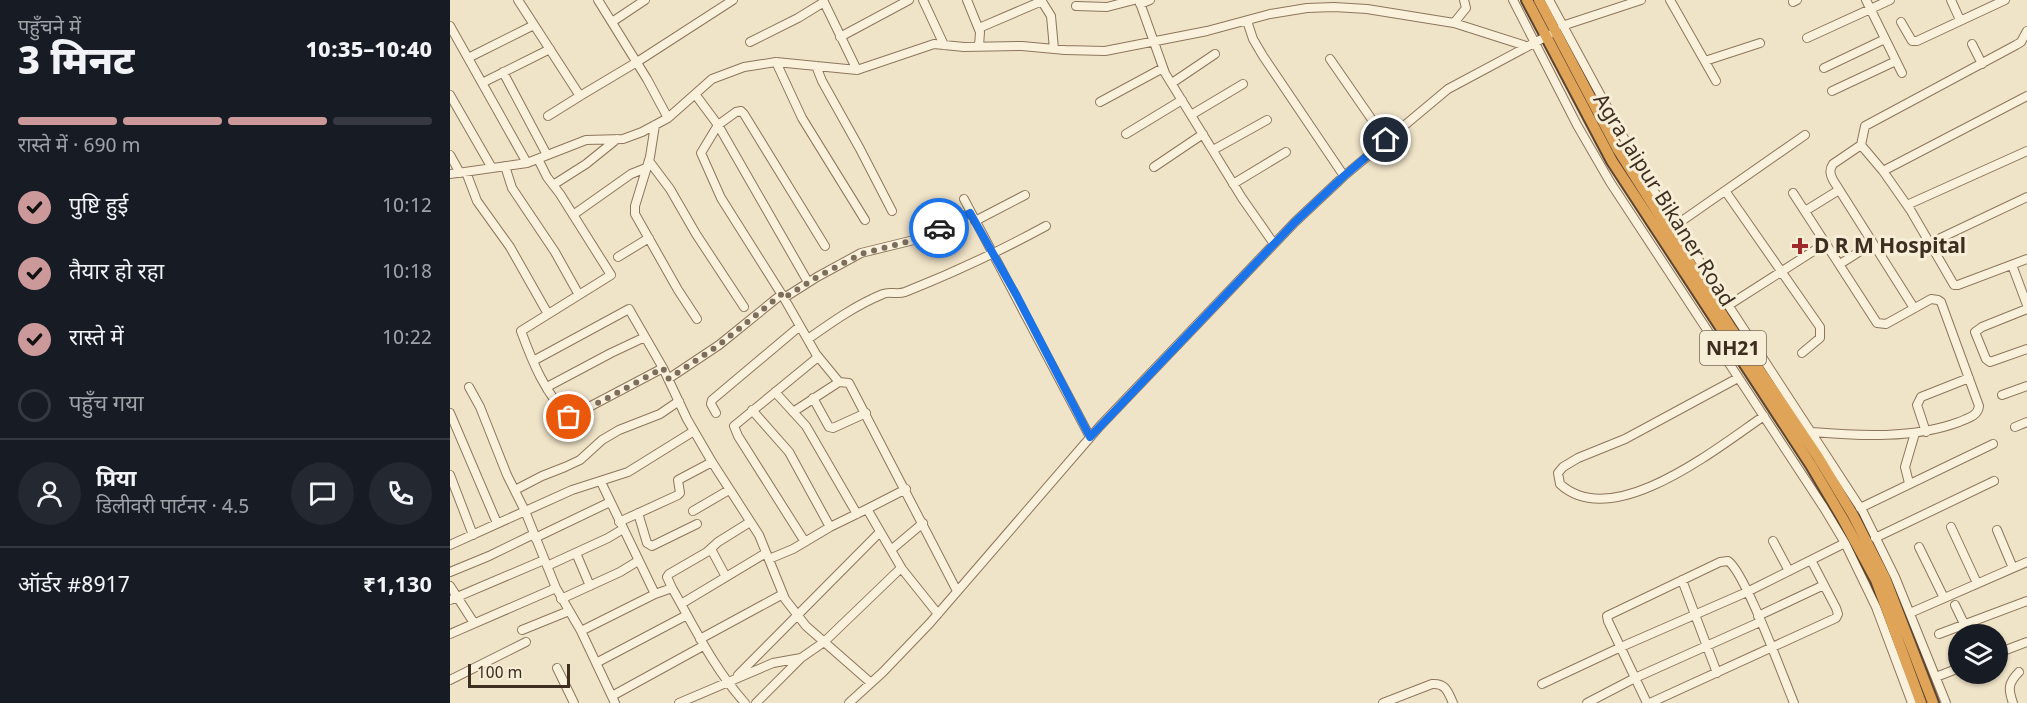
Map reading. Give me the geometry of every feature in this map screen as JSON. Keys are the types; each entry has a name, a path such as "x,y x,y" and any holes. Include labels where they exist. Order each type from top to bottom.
{"highway":[{"name":"Agra Jaipur Bikaner Road","path":"1527,0 1554,32 1599,118 1640,178 1853,515 1889,588 1933,703"},
{"name":"Agra Jaipur Bikaner Road","path":"1539,0 1597,134 1631,192 1811,465 1876,580 1913,703"}],"street":[{"path":"518,0 580,96"},
{"path":"598,0 637,62 668,118"},
{"path":"612,22 645,0"},
{"path":"548,116 733,0"},
{"path":"840,37 909,0"},
{"path":"923,0 944,45"},
{"path":"967,0 978,28 979,46"},
{"path":"978,28 1041,0 1051,16 1054,49"},
{"path":"1076,6 1107,7 1149,0"},
{"path":"1364,0 1367,9"},
{"path":"1454,23 1466,8 1464,0"},
{"path":"1513,0 1577,125 1610,182 1845,543 1876,607 1913,703"},
{"path":"1549,0 1554,32"},
{"path":"849,703 938,614 1090,437 1274,244 1344,176 1448,89 1554,32 1641,0"},
{"path":"1670,0 1716,81"},
{"path":"1866,0 1902,73"},
{"path":"1807,38 1890,0"},
{"path":"1951,0 1960,20"},
{"path":"1901,22 1912,41 1917,41 2004,0"},
{"path":"750,42 798,18 823,1 857,70"},
{"path":"1138,1 1163,68 1233,184 1274,244"},
{"path":"450,174 527,163 586,140 617,139 642,132 668,118 712,79 744,67 776,62 857,70 934,44 1105,51 1270,15 1307,8 1334,7 1367,9 1454,23 1526,46"},
{"path":"1247,21 1253,39 1263,56 1344,176"},
{"path":"468,58 534,25"},
{"path":"450,26 527,163"},
{"path":"1914,308 1839,190 1830,173 1831,168 1833,164 1856,149 1865,126 2016,45 2021,42 2027,31"},
{"path":"1824,68 1885,39"},
{"path":"1704,62 1760,43"},
{"path":"1972,44 1982,64"},
{"path":"482,82 550,49"},
{"path":"1172,83 1215,54"},
{"path":"1330,58 1386,140"},
{"path":"1832,91 1896,61"},
{"path":"776,62 802,118 865,220"},
{"path":"816,66 892,211"},
{"path":"1100,102 1163,68"},
{"path":"503,72 547,155"},
{"path":"1191,115 1243,84"},
{"path":"695,94 718,125 808,282"},
{"path":"450,95 492,168"},
{"path":"1883,171 2027,96"},
{"path":"1126,134 1182,100"},
{"path":"825,246 744,114 741,111 736,112 718,125 701,153 708,172 721,198 783,296 818,357 839,382"},
{"path":"1213,150 1267,120"},
{"path":"655,125 648,164 635,210 678,290 697,319"},
{"path":"1154,167 1203,134"},
{"path":"1676,225 1805,135"},
{"path":"553,186 586,164 617,139"},
{"path":"1856,149 1883,171 1907,205 1954,285 2027,259"},
{"path":"1907,205 2027,150"},
{"path":"1233,184 1286,152"},
{"path":"450,155 463,172 477,201 510,247 548,314"},
{"path":"538,159 546,177 573,214 610,275 521,331 533,362 547,387 570,417 663,368"},
{"path":"573,214 648,164"},
{"path":"648,164 670,189 696,234 744,307"},
{"path":"506,166 512,188 555,252 579,295"},
{"path":"1640,178 1676,225 1860,508 1910,613 1946,703"},
{"path":"1805,212 1839,190"},
{"path":"1726,192 1820,327 1821,333 1817,341 1802,352"},
{"path":"1793,193 1877,322 1886,324 1931,299 1941,302 1979,405 1979,411 1968,419 1926,432 1850,434 1812,432"},
{"path":"668,379 719,345 783,296 861,254 914,240 1025,195"},
{"path":"1930,243 2027,197"},
{"path":"964,199 1090,437"},
{"path":"808,339 850,310 886,292 902,293 992,254 1046,226"},
{"path":"618,257 649,238"},
{"path":"1729,305 1826,243"},
{"path":"1840,264 1873,243"},
{"path":"2012,265 2026,303 1975,332 1986,359 1990,362 2027,349"},
{"path":"533,362 629,309 663,368 694,431 759,535 783,594 806,626 871,683"},
{"path":"716,413 711,404 712,400 800,326"},
{"path":"547,387 645,337"},
{"path":"805,542 734,426 818,357"},
{"path":"1738,378 1625,439 1568,464 1558,473 1560,484 1576,494 1589,498 1607,498 1637,493 1672,477 1764,416"},
{"path":"1926,432 1917,405 1921,397 1969,378"},
{"path":"793,412 839,382 849,382 957,591"},
{"path":"2002,395 2027,386"},
{"path":"469,387 480,407 561,599 581,631 614,700 702,642 783,594"},
{"path":"775,392 814,439 857,514"},
{"path":"813,399 829,427 833,428 866,413"},
{"path":"515,490 580,460 602,440 619,430 660,414 679,401"},
{"path":"752,410 789,452 830,527"},
{"path":"450,413 497,523"},
{"path":"2015,427 2027,422"},
{"path":"450,545 572,490 628,472 694,431"},
{"path":"1908,483 1905,467 1915,433"},
{"path":"1860,508 1993,444"},
{"path":"453,598 576,553 638,513 678,495 680,492 678,480 712,462"},
{"path":"450,475 473,535"},
{"path":"1875,538 1994,481"},
{"path":"601,482 655,594"},
{"path":"681,604 767,556 793,549 830,527 906,489"},
{"path":"693,511 729,490"},
{"path":"450,572 610,502"},
{"path":"867,509 901,568 938,614"},
{"path":"638,513 647,543 652,546 697,524"},
{"path":"745,703 731,680 702,642 667,577 750,522"},
{"path":"891,550 923,523"},
{"path":"1951,527 1977,583"},
{"path":"1910,613 2020,565 1997,530"},
{"path":"731,680 880,532"},
{"path":"1773,541 1789,571"},
{"path":"1542,684 1747,592 1845,543"},
{"path":"1919,547 1944,598"},
{"path":"711,549 726,577"},
{"path":"576,553 590,586"},
{"path":"1794,703 1771,649 1759,619 1736,568 1728,561 1608,615 1608,621 1648,703 1771,649 1836,618 1838,614 1836,608 1811,560"},
{"path":"561,599 638,561"},
{"path":"756,703 801,658 824,642 901,568"},
{"path":"1683,580 1717,673"},
{"path":"1587,703 1635,678 1706,646 1824,585"},
{"path":"450,586 453,598 474,623"},
{"path":"450,634 556,588"},
{"path":"581,631 655,594 672,588"},
{"path":"1970,624 2027,601"},
{"path":"1955,605 1964,624"},
{"path":"522,630 569,611"},
{"path":"596,663 687,615"},
{"path":"1939,634 1948,631"},
{"path":"450,680 526,642"},
{"path":"2008,649 2027,642"},
{"path":"679,703 772,663 801,658"},
{"path":"557,668 574,703"},
{"path":"1936,677 1948,672"},
{"path":"2013,703 2009,687 2010,681 2019,672"},
{"path":"1383,703 1432,684 1438,684 1447,690 1453,703"}],"way so far":[{"path":"569,417 663,368 668,379 719,345 782,294 784,298 817,277 861,254 914,240 939,228"}],"place":[{"name":"D R M Hospital","path":"1800,246"}],"route":[{"path":"939,228 970,213 1017,296 1090,437 1295,222 1386,140"}]}
